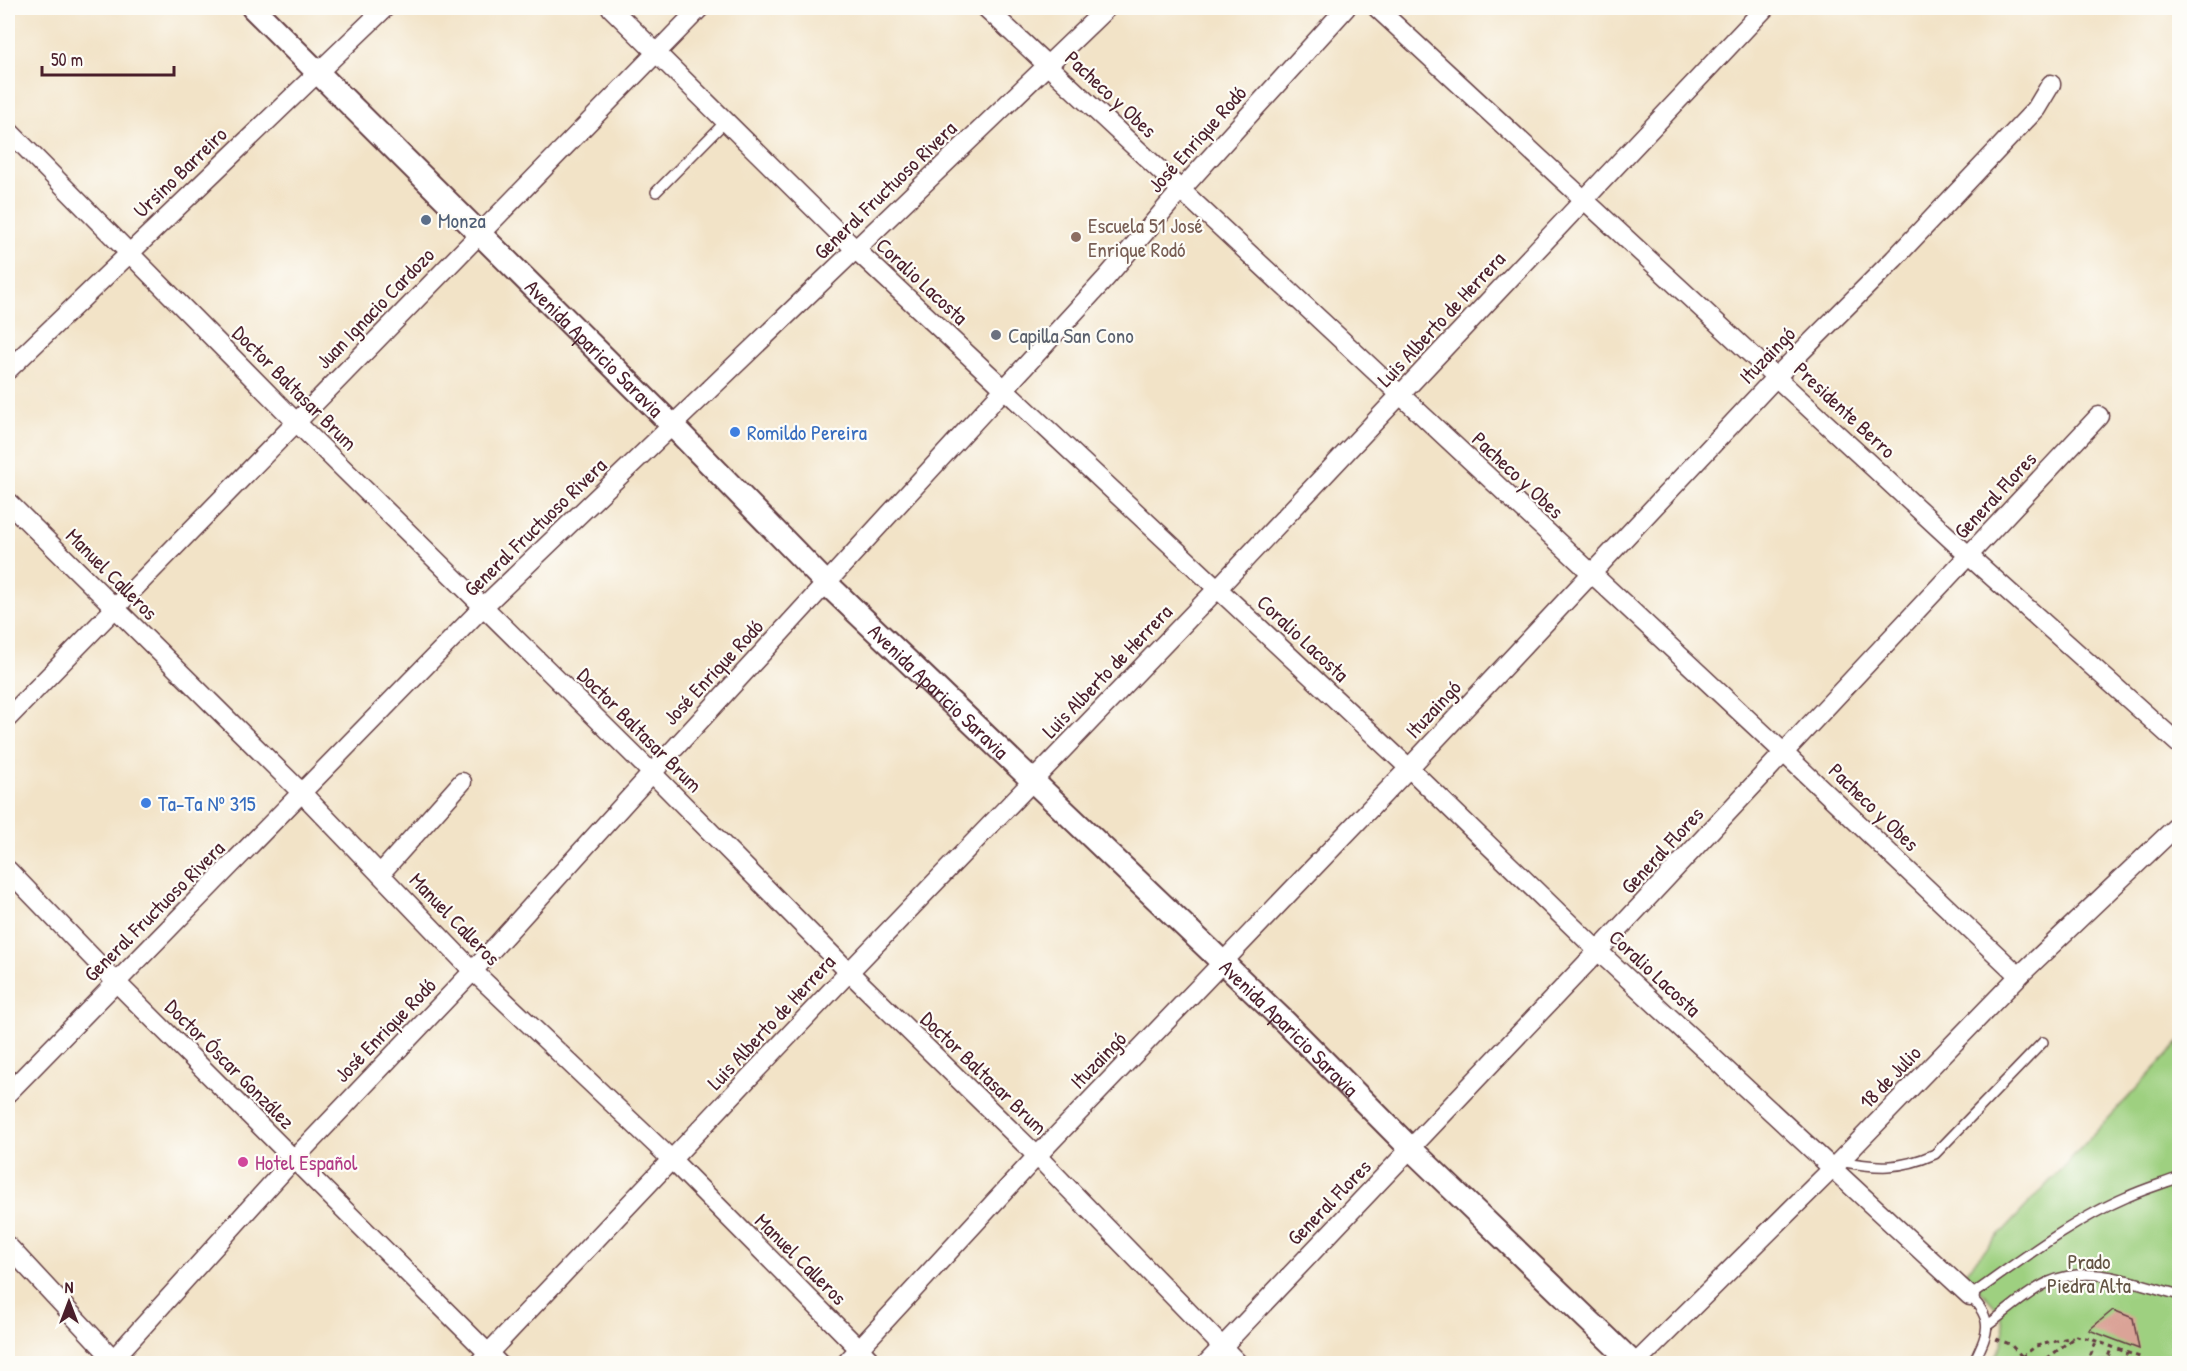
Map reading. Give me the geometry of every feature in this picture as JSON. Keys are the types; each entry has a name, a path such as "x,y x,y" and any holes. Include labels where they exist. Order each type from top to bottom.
{"street":[{"name":"Avenida Aparicio Saravia","path":"254,8 673,426 826,583 1286,1023 1411,1149 1634,1364"},
{"name":"Ursino Barreiro","path":"8,370 385,8"},
{"name":"Coralio Lacosta","path":"611,8 855,249 1409,768 1598,951 1835,1165 1970,1296"},
{"name":"Juan Ignacio Cardozo","path":"8,718 700,8"},
{"name":"Pacheco y Obes","path":"986,8 1784,753 2019,976"},
{"name":"General Fructuoso Rivera","path":"8,1093 483,607 1107,8"},
{"name":"José Enrique Rodó","path":"114,1362 294,1159 473,971 1106,278 1181,190 1346,8"},
{"name":"Presidente Berro","path":"1377,8 1969,556 2180,745"},
{"name":"Luis Alberto de Herrera","path":"489,1360 672,1160 849,972 1218,588 1765,8"},
{"name":"Ituzaingó","path":"845,1364 1037,1156 1409,768 1776,377 1893,259 2036,109 2051,84"},
{"name":"Doctor Baltasar Brum","path":"8,130 296,422 1037,1156 1239,1364"},
{"name":"General Flores","path":"1206,1364 1598,951 2099,416"},
{"name":"Manuel Calleros","path":"8,502 302,793 473,971 672,1160 873,1364"},
{"path":"380,874 462,782"},
{"name":"18 de Julio","path":"1634,1364 1835,1165 2019,976 2180,823"},
{"name":"Doctor Óscar González","path":"8,870 489,1360"},
{"path":"8,1246 114,1362"}],"lane":[{"path":"656,192 726,122"},
{"path":"1835,1165 1875,1168 1916,1162 1935,1154 2043,1042"},
{"path":"1973,1364 1986,1336 1988,1325 1985,1314 1970,1296 2020,1260 2081,1222 2126,1197 2180,1177"},
{"path":"1988,1325 2048,1282 2071,1275 2089,1273 2117,1277 2180,1295"}],"path":[{"path":"1986,1336 2005,1341 2029,1364"},
{"path":"2022,1357 2036,1346 2076,1336 2142,1358 2143,1364"},
{"path":"2040,1364 2076,1336"},
{"path":"2087,1364 2096,1341"},
{"path":"2105,1364 2112,1347"},
{"path":"2123,1364 2127,1353"}],"green space":[{"name":"Prado Piedra Alta","path":"2179,1043 2179,1363 1990,1363 2002,1342 2004,1331 2002,1321 1993,1304 1962,1275"}],"building":[{"path":"2113,1310 2133,1318 2139,1349 2089,1330"}],"place":[{"name":"Monza","path":"426,220"},
{"name":"Escuela 51 José Enrique Rodó","path":"1076,237"},
{"name":"Capilla San Cono","path":"996,335"},
{"name":"Romildo Pereira","path":"735,432"},
{"name":"Ta-Ta Nº 315","path":"146,803"},
{"name":"Hotel Español","path":"243,1162"}]}
